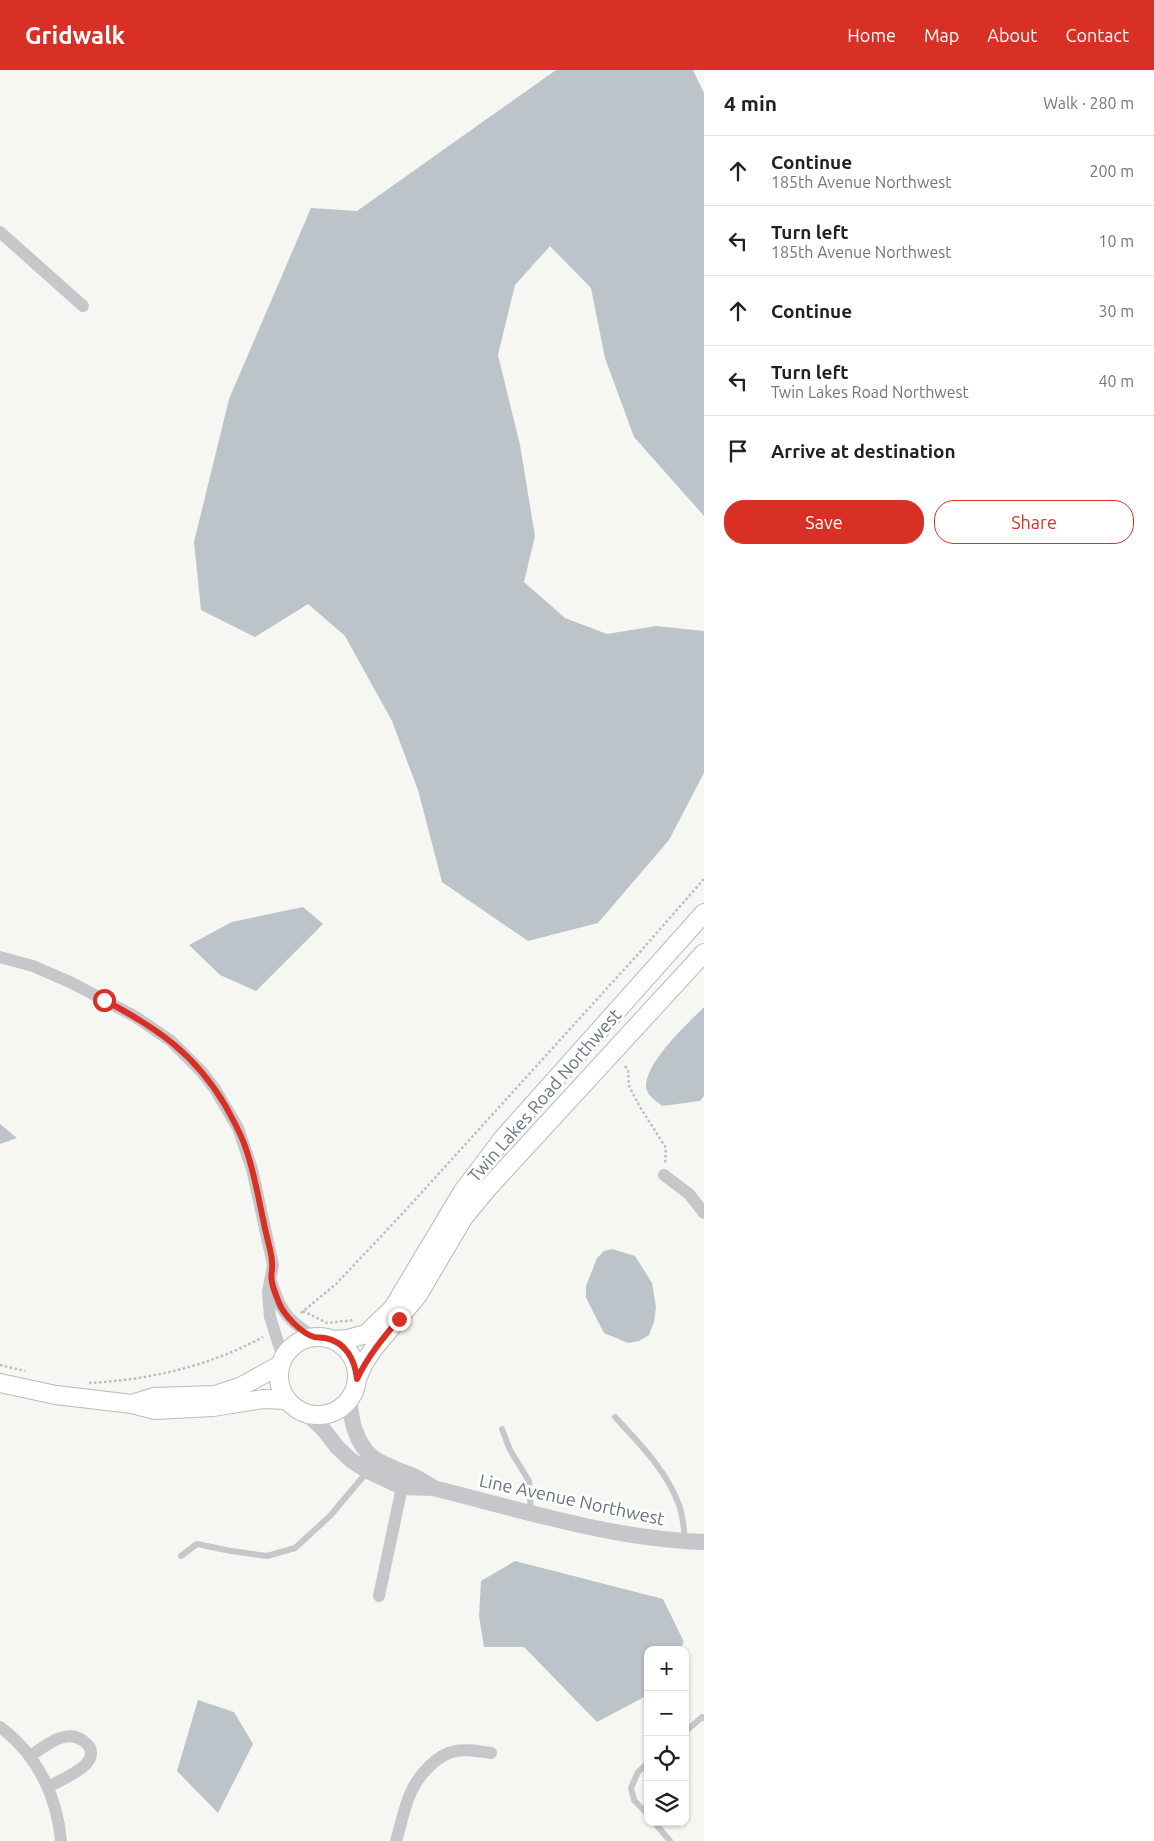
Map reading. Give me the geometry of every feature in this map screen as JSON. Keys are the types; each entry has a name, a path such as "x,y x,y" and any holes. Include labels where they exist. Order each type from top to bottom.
{"main road":[{"name":"Twin Lakes Road Northwest","path":"333,1340 348,1339 366,1334 393,1308 462,1191 504,1136 704,913"},
{"name":"Twin Lakes Road Northwest","path":"357,1379 364,1363 374,1348 418,1295 464,1217 488,1188 704,953"},
{"path":"132,1404 154,1397 215,1395 242,1386 282,1362 291,1348 301,1341 314,1337 333,1340 344,1347 351,1356 356,1367 357,1379 350,1399 341,1408 330,1413 306,1414 286,1400 280,1383 282,1362"},
{"path":"0,1383 56,1395 132,1404 155,1410 213,1407 263,1399 286,1400"}],"street":[{"path":"0,232 83,306"},
{"path":"0,958 32,966 72,983 120,1008 171,1041 201,1071 215,1089 238,1128 246,1148 273,1265 268,1302 282,1362"},
{"path":"664,1175 689,1194 704,1213"},
{"path":"271,1281 280,1304 291,1321 314,1337"},
{"name":"Line Avenue Northwest","path":"350,1399 354,1429 361,1445 369,1454 388,1468 412,1475 433,1488"},
{"name":"Line Avenue Northwest","path":"306,1414 324,1430 337,1447 352,1461 368,1471 402,1486 433,1488 626,1534 666,1540 704,1542"},
{"path":"379,1596 402,1486"},
{"path":"0,1727 12,1736 30,1756 48,1787 53,1799 61,1841"},
{"path":"30,1756 53,1741 66,1736 78,1737 88,1744 91,1750 88,1762 83,1767 48,1787"},
{"path":"396,1841 411,1792 420,1777 438,1759 454,1751 471,1750 491,1753"}],"lane":[{"path":"615,1417 645,1450 664,1477 679,1504 683,1517 685,1541"},
{"path":"502,1429 510,1450 529,1480 531,1512"},
{"path":"181,1556 197,1544 268,1556 295,1548 330,1516 368,1471"},
{"path":"689,1728 702,1717 704,1718"},
{"path":"644,1767 638,1772 631,1788 634,1800 644,1811"},
{"path":"657,1826 670,1841"}],"path":[{"path":"291,1321 336,1284 371,1247 704,879"},
{"path":"625,1066 628,1072 629,1086 666,1148 664,1175"},
{"path":"82,1383 125,1379 163,1373 190,1366 233,1353 267,1335"},
{"path":"0,1365 28,1372"}],"shaded area":[{"path":"556,70 693,70 704,93 704,516 634,437 605,358 591,288 550,246 515,285 498,355 520,445 535,536 524,582 565,618 607,634 656,626 704,631 704,773 669,840 598,923 528,941 442,882 418,790 392,721 345,636 308,604 255,637 201,610 194,542 229,399 311,208 357,211"},
{"path":"303,907 323,924 256,991 220,975 189,945 232,922"},
{"path":"703,1008 704,1096 700,1101 662,1106 652,1098 646,1089 648,1076 668,1044"},
{"path":"0,1124 17,1138 0,1144"},
{"path":"612,1249 635,1256 652,1283 656,1307 654,1322 649,1335 639,1341 628,1343 604,1333 586,1298 586,1286 597,1258 604,1251"},
{"path":"515,1561 663,1599 684,1642 682,1646 644,1646 644,1697 597,1722 524,1647 484,1647 479,1616 481,1581"},
{"path":"198,1700 234,1712 253,1744 218,1813 177,1771"}],"route":[{"path":"104,1000 136,1017 171,1041 186,1055 215,1089 238,1128 252,1169 270,1250 273,1265 271,1281 280,1304 291,1321 314,1337 333,1340 344,1347 356,1367 357,1379 364,1363 374,1348 399,1319"}]}
